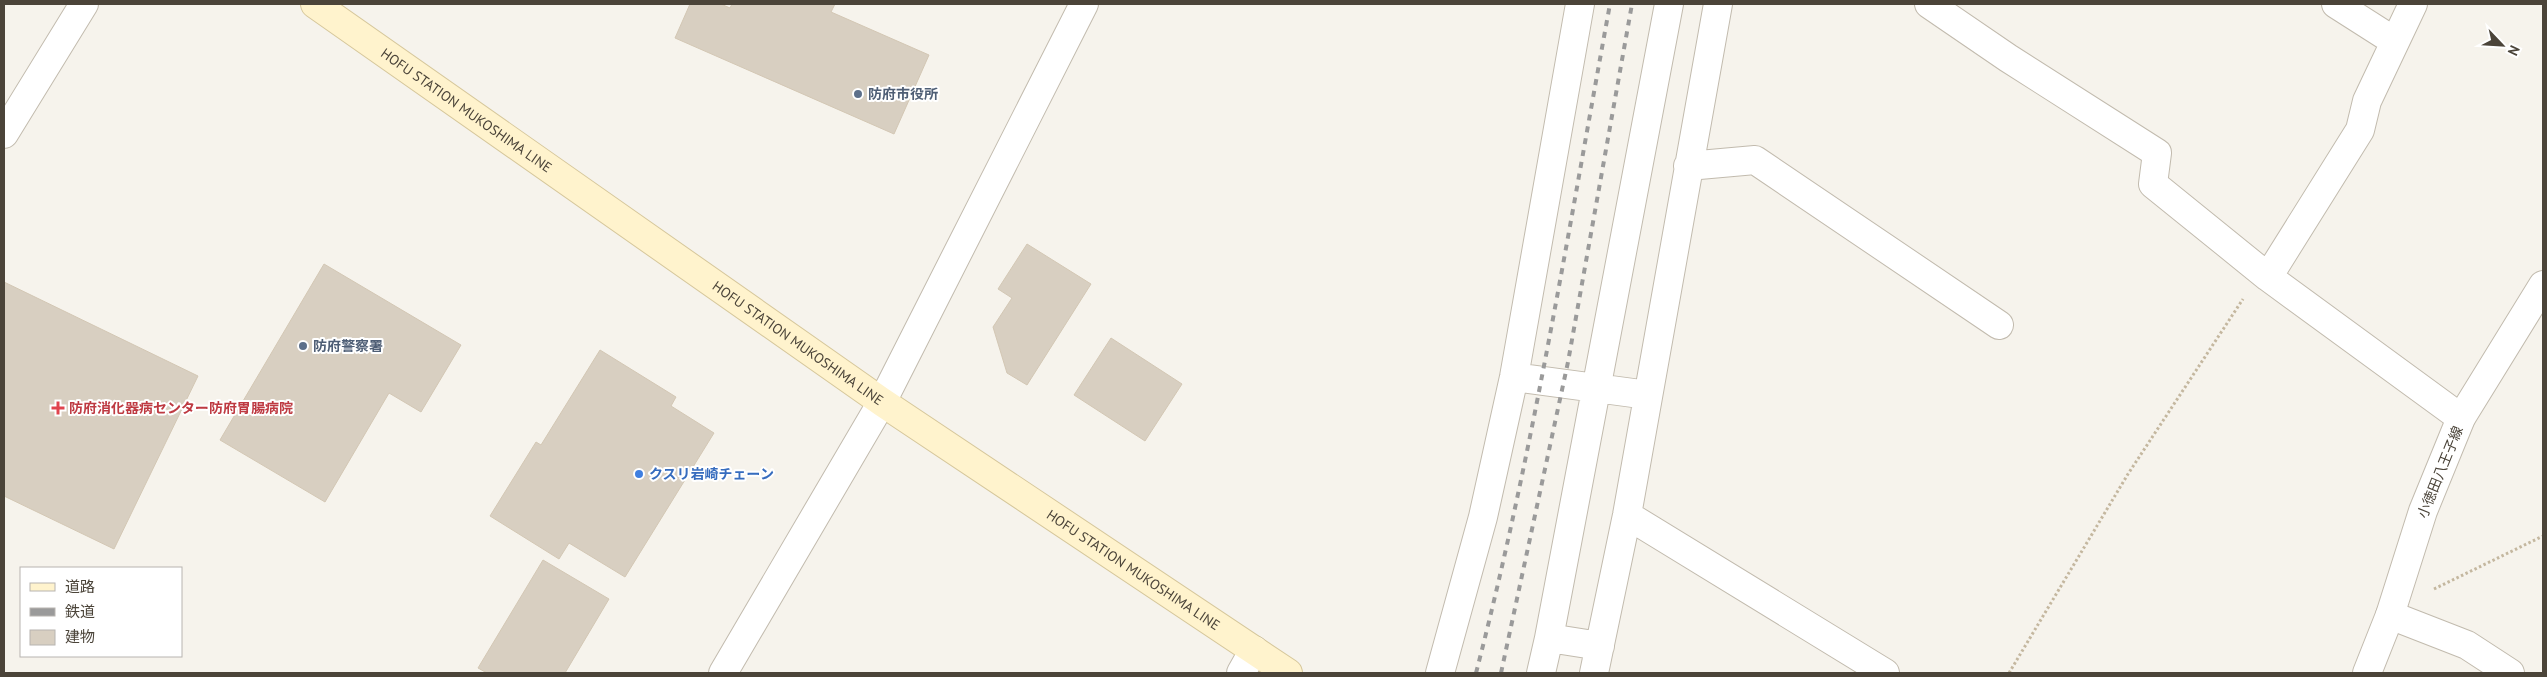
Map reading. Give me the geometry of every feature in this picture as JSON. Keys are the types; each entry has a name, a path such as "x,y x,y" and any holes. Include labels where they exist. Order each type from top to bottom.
{"main road":[{"name":"HOFU STATION MUKOSHIMA LINE","path":"315,4 882,402 1247,662 1288,673"}],"street":[{"path":"4,134 84,4"},
{"path":"723,673 882,402 1084,4"},
{"path":"1440,673 1483,517 1514,377 1580,4"},
{"path":"1541,673 1550,638 1669,4"},
{"path":"1594,673 1626,515 1718,4"},
{"path":"1929,4 2008,58 2157,153 2153,184 2268,277 2461,418"},
{"path":"2336,4 2394,41"},
{"path":"2268,277 2360,130 2366,101 2413,4"},
{"path":"1688,166 1755,160 2000,325"},
{"name":"小徳田八王子線","path":"2367,673 2390,615 2424,511 2461,418 2543,285"},
{"path":"1514,377 1648,395"},
{"path":"1626,515 1885,673"},
{"path":"2390,615 2467,645 2510,673"},
{"path":"1550,638 1600,646"}],"path":[{"path":"2009,673 2133,466 2246,295 2268,277"},
{"path":"2432,589 2543,536"}],"building":[{"name":"防府市役所","path":"690,4 721,4 730,8 732,4 835,4 831,12 929,55 894,134 675,38"},
{"path":"1027,244 1091,284 1027,385 1007,373 993,327 1012,298 998,289"},
{"path":"324,264 461,345 421,412 389,393 325,502 220,440"},
{"path":"4,282 198,376 114,549 4,496"},
{"path":"1111,338 1182,384 1145,441 1074,395"},
{"path":"600,350 676,397 671,406 714,433 625,577 569,543 559,559 490,516 536,442 541,445"},
{"path":"543,560 609,599 565,673 487,673 478,668"}],"railway":[{"path":"1476,673 1533,423 1610,4"},
{"path":"1501,673 1568,362 1632,4"}],"place":[{"name":"防府市役所","path":"858,94"},
{"name":"防府警察署","path":"303,346"},
{"name":"防府消化器病センター防府胃腸病院","path":"58,408"},
{"name":"クスリ岩崎チェーン","path":"639,474"}]}
